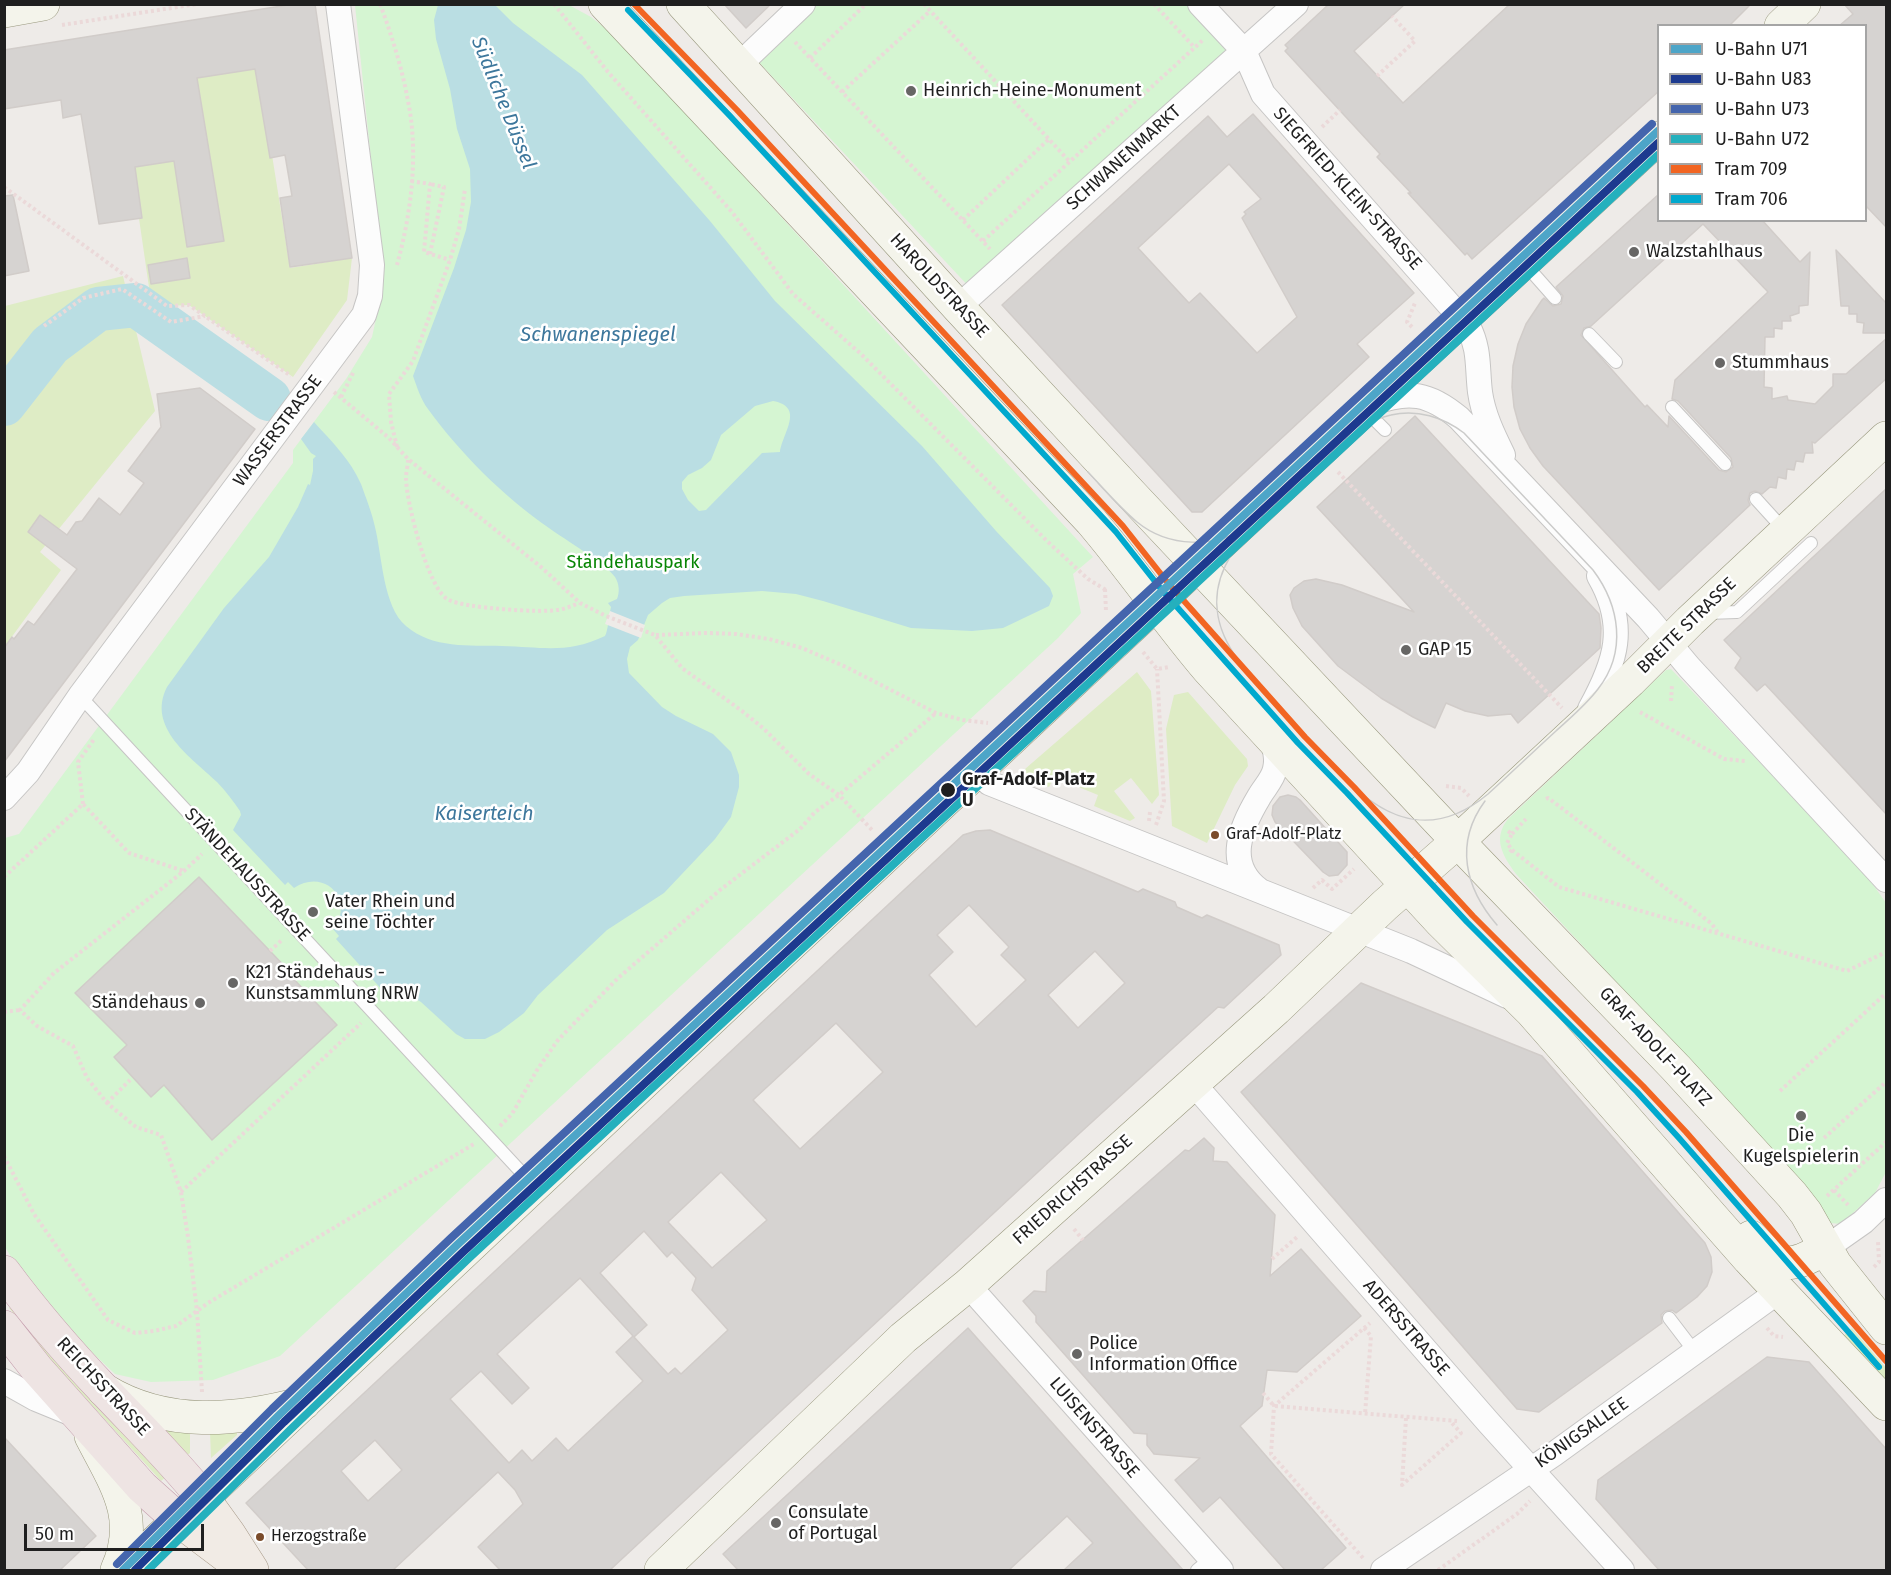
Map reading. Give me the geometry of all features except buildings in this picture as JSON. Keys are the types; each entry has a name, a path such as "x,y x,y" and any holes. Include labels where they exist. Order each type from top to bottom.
{"highway":[{"name":"REICHSSTRASSE","path":"4,1272 27,1304 204,1498"},
{"path":"4,1327 37,1369 82,1419"},
{"name":"REICHSSTRASSE","path":"82,1419 154,1499 180,1521"}],"main road":[{"path":"605,4 1091,521 1121,556 1194,653 1441,922 1532,1012 1779,1291 1887,1404"},
{"name":"HAROLDSTRASSE","path":"683,4 958,307 1198,564"},
{"path":"1783,24 1804,4"},
{"path":"4,11 52,15"},
{"path":"126,1570 1198,564 1319,452 1373,414 1463,318 1657,140"},
{"name":"BREITE STRASSE","path":"1487,813 1700,613 1799,538 1887,438"},
{"name":"GRAF-ADOLF-PLATZ","path":"1198,564 1488,873 1676,1068 1792,1195 1826,1248 1862,1278 1887,1328"},
{"name":"FRIEDRICHSTRASSE","path":"661,1570 903,1338 968,1285 1276,1009 1358,930 1487,813"},
{"path":"1606,1095 1643,1122 1660,1138 1748,1234 1778,1262 1786,1264 1799,1261 1826,1248"},
{"path":"1779,1291 1799,1281 1862,1278"},
{"path":"103,1389 137,1406 172,1415 204,1419 263,1413 306,1402"},
{"path":"82,1419 125,1509 126,1539 117,1570"},
{"path":"204,1498 252,1570"},
{"path":"180,1521 247,1570"}],"street":[{"name":"WASSERSTRASSE","path":"4,798 28,772 80,696 364,315 370,296 372,278 338,4"},
{"path":"738,66 803,4"},
{"path":"1200,4 1244,51"},
{"name":"SCHWANENMARKT","path":"958,307 1296,4"},
{"name":"SIEGFRIED-KLEIN-STRASSE","path":"1244,51 1263,94 1463,318 1476,344 1480,392 1487,417 1503,455 1524,487"},
{"path":"1373,414 1389,397 1410,394 1429,398 1459,418 1648,618 1689,667 1887,880"},
{"path":"1580,727 1610,670 1616,634 1614,613 1609,596 1586,553"},
{"path":"1261,891 1253,886 1244,874 1238,857 1240,836 1246,821 1275,771 1276,755 1270,736"},
{"path":"978,771 989,783 1411,951 1504,994 1532,1012"},
{"name":"ADERSSTRASSE","path":"1192,1083 1489,1423 1622,1570"},
{"path":"1826,1248 1863,1222 1887,1200"},
{"name":"LUISENSTRASSE","path":"968,1285 1209,1567"},
{"name":"KÖNIGSALLEE","path":"1374,1566 1532,1468 1779,1291"},
{"name":"REICHSSTRASSE","path":"4,1381 36,1399 82,1419"}],"lane":[{"path":"1523,262 1555,298"},
{"path":"1589,334 1616,362"},
{"path":"1672,407 1725,465"},
{"path":"1756,499 1799,538"},
{"name":"STÄNDEHAUSSTRASSE","path":"80,696 105,723 147,776 216,841 535,1186"},
{"path":"1669,1318 1695,1352"}],"path":[{"path":"52,15 197,4"},
{"path":"380,4 393,41 409,103 412,132 411,181 406,230 395,276"},
{"path":"554,4 608,72 732,212 793,294 861,354 1048,542 1088,579 1106,590"},
{"path":"810,58 866,4"},
{"path":"924,4 1070,162"},
{"path":"1154,4 1194,48"},
{"path":"842,92 930,11"},
{"path":"1377,76 1415,41 1392,16"},
{"path":"781,26 1005,265"},
{"path":"983,242 1219,26"},
{"path":"963,220 1049,140"},
{"path":"411,181 444,187 430,254"},
{"path":"430,184 424,252 450,260"},
{"path":"4,187 167,306 189,305 313,384 341,397 408,459 541,567 580,603 655,636 736,634 770,639 802,648 846,667 936,712 963,720"},
{"path":"397,447 391,422 389,394 413,361 450,260 459,229 465,189"},
{"path":"44,326 83,298 122,289 171,322 205,316"},
{"path":"341,397 358,365"},
{"path":"1319,452 1580,727"},
{"path":"408,459 406,478 410,506 429,574 438,591 447,600 516,610 557,610 580,603"},
{"path":"1105,580 1106,611"},
{"path":"655,636 682,668 763,728 809,774 839,795 863,820"},
{"path":"1155,826 1164,801 1157,692 1158,669"},
{"path":"4,1156 34,1214 108,1320 135,1333 154,1332 176,1326 197,1311 488,1135 512,1114 537,1070 558,1040 617,979 720,890 800,829 814,812 839,795 936,712"},
{"path":"1640,712 1724,759 1746,761"},
{"path":"105,723 78,762 83,804 129,853 184,871"},
{"path":"1541,805 1548,798 1712,924 1718,934"},
{"path":"4,876 83,804"},
{"path":"1512,834 1533,812"},
{"path":"4,1012 20,1010 54,973 184,871 216,841"},
{"path":"1507,843 1512,850 1559,887 1718,934 1847,971 1887,952"},
{"path":"1488,873 1512,850"},
{"path":"1780,1091 1884,995 1887,998"},
{"path":"20,1010 37,1026 73,1046 87,1078 107,1103 136,1126 161,1135 181,1192 197,1311 202,1394"},
{"path":"181,1192 373,1012"},
{"path":"107,1103 130,1080"},
{"path":"1824,1138 1887,1082"},
{"path":"1854,1213 1834,1191 1887,1142"},
{"path":"1862,1278 1879,1262 1878,1239 1873,1234"},
{"path":"1272,1259 1298,1236"},
{"path":"1274,1406 1373,1320"},
{"path":"1364,1328 1371,1336 1365,1414"},
{"path":"1263,1393 1274,1406 1271,1454 1374,1566"},
{"path":"1274,1406 1489,1423"},
{"path":"1406,1418 1402,1485 1461,1433 1450,1421"},
{"path":"1438,1570 1517,1514 1532,1499"}],"green space":[{"path":"810,4 1198,5 1240,52 973,291 755,58"},
{"name":"Ständehauspark","path":"355,5 569,5 591,17 616,37 1093,557 1073,574 1081,613 1058,638 280,1356 213,1380 151,1382 115,1374 69,1331 21,1273 5,1247 5,838 19,834 293,463 293,450 346,379 372,337 382,291 380,246"},
{"path":"258,67 290,268 352,258 347,300 293,377 189,305 167,306 150,294 120,88"},
{"path":"123,276 155,411 40,552 61,570 5,646 5,306"},
{"path":"1671,669 1865,873 1886,903 1886,1172 1875,1193 1841,1224 1830,1223 1658,1027 1516,874 1501,847 1503,826 1508,819 1666,670"},
{"path":"1137,672 1151,691 1159,795 1152,804 1131,778 1114,791 1135,818 1130,821 1094,806 1098,795 1054,777 1049,787 1027,778 1025,769"},
{"path":"1188,692 1247,759 1248,766 1235,785 1207,843 1172,826 1166,729 1174,695"},
{"path":"12,1305 167,1476 161,1481 47,1356 9,1308"},
{"path":"1852,1328 1886,1368 1886,1385 1841,1338"},
{"path":"161,1429 190,1431 190,1453 184,1458"},
{"path":"210,1431 237,1432 237,1435 211,1458"}],"water":[{"path":"438,5 495,5 513,23 582,75 710,221 775,301 922,446 996,531 1050,588 1053,596 1049,606 1003,628 972,631 911,628 796,594 762,591 684,596 670,598 662,603 648,615 638,640 630,647 627,659 629,673 662,707 713,734 731,752 739,775 739,787 731,817 715,839 664,893 607,930 538,995 524,1013 499,1032 485,1039 465,1039 456,1034 421,1002 409,995 398,991 385,993 336,939 339,936 333,929 341,908 334,890 326,884 316,882 294,888 288,882 285,885 233,830 241,815 240,811 220,785 175,741 162,716 162,702 167,687 224,608 269,557 298,507 308,484 310,485 313,459 316,456 301,439 314,422 357,475 374,522 388,594 398,617 406,626 428,639 464,645 567,647 591,642 606,634 611,607 608,603 617,599 619,593 615,577 594,558 532,516 484,473 454,442 428,409 421,398 413,376 454,268 466,230 471,202 470,169 457,129 450,89 436,39 434,20","holes":["773,401 783,404 788,409 790,421 780,452 762,453 706,510 699,511 688,500 682,489 682,482 688,475 711,460 721,435 755,406"]}],"pier":[{"path":"610,611 645,625 641,638 605,624"}],"waterway":[{"name":"Südliche Düssel","path":"4,404 50,345 98,309 136,305 269,399"}],"tram line":[{"name":"709","path":"634,4 737,110 1123,526 1168,583 1305,737 1473,916 1686,1132 1886,1361"},
{"name":"706","path":"628,10 730,116 1116,532 1161,589 1298,743 1467,922 1637,1092 1879,1367"},
{"path":"1245,669 1225,638 1217,610 1219,584 1228,560 1244,537 1264,515 1337,447 1367,424 1391,415 1410,413 1429,416 1456,427 1464,433 1593,570 1602,584 1614,614 1616,645 1607,675 1583,706 1488,794 1471,807 1453,815 1420,820 1403,817 1386,810 1354,787"},
{"path":"1088,472 1137,522 1163,537 1177,541 1207,542 1221,539 1249,527"},
{"path":"1485,801 1469,833 1467,865 1477,896 1497,925"}],"metro line":[{"name":"U73","path":"117,1564 272,1409 451,1238 1652,124"},
{"name":"U71","path":"123,1570 278,1416 457,1245 1657,132"},
{"name":"U83","path":"135,1570 284,1422 463,1252 1657,144"},
{"name":"U72","path":"148,1570 469,1258 1657,156"}],"place":[{"name":"Heinrich-Heine-Monument","path":"911,91"},
{"name":"Walzstahlhaus","path":"1634,252"},
{"name":"Stummhaus","path":"1720,363"},
{"name":"GAP 15","path":"1406,650"},
{"name":"Graf-Adolf-Platz U","path":"948,790"},
{"name":"Graf-Adolf-Platz","path":"1215,835"},
{"name":"Vater Rhein und seine Töchter","path":"313,912"},
{"name":"K21 Ständehaus - Kunstsammlung NRW","path":"233,983"},
{"name":"Ständehaus","path":"200,1003"},
{"name":"Die Kugelspielerin","path":"1801,1116"},
{"name":"Police Information Office","path":"1077,1354"},
{"name":"Consulate of Portugal","path":"776,1523"},
{"name":"Herzogstraße","path":"260,1537"}],"water label":[{"name":"Schwanenspiegel","path":"598,335"},
{"name":"Kaiserteich","path":"484,814"}]}
